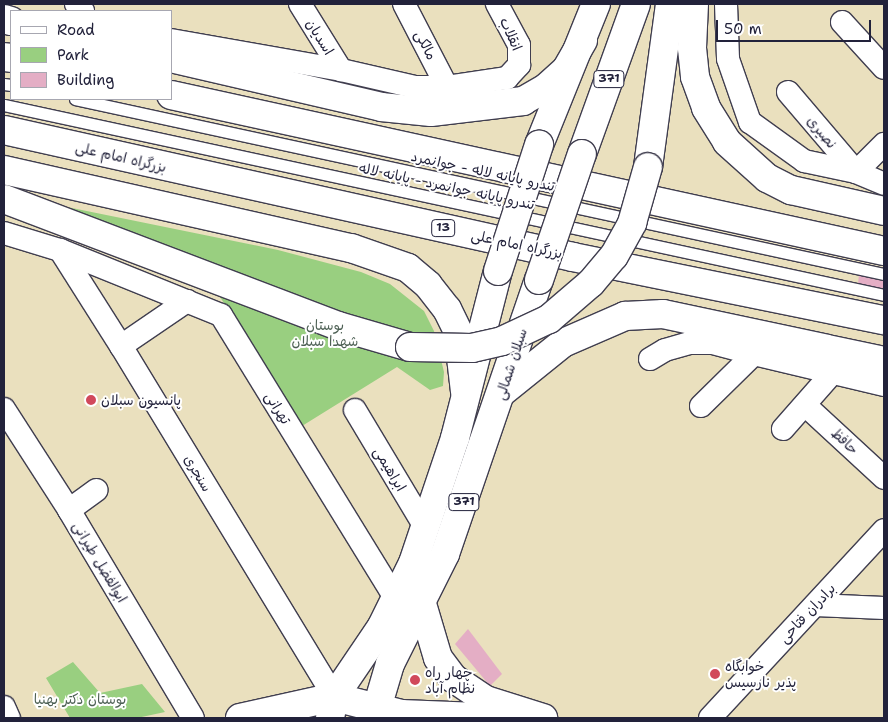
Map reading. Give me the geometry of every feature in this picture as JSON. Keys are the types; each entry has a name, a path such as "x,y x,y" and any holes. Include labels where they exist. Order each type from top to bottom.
{"main road":[{"name":"سبلان شمالی","path":"375,713 409,601 425,528 455,438 465,392 498,271 539,145 584,40 596,4"},
{"name":"سبلان شمالی","path":"332,708 445,554 502,392 538,280 636,4"},
{"path":"4,199 369,337 410,347 472,348 502,341 532,330 563,309 591,283 614,256 632,224 648,167 670,4"},
{"path":"694,4 692,48 695,77 706,108 727,142 767,178 791,190 884,211"},
{"path":"172,58 381,107 432,112 523,100 547,88 566,70 584,40"},
{"path":"172,96 884,251"},
{"name":"بزرگراه امام علی","path":"4,130 573,257 884,320"},
{"path":"4,170 351,248 408,268 428,285 447,309 458,332 465,392"},
{"path":"502,392 563,343 625,316 663,314 884,362"},
{"path":"409,601 438,658 453,678 486,700 543,718"},
{"path":"240,718 332,708 375,713 504,718"}],"street":[{"name":"اسدیان","path":"300,4 341,70"},
{"name":"مالکی","path":"404,4 447,87"},
{"name":"انقلاب","path":"447,87 507,78 519,65 519,45 497,4"},
{"path":"726,4 728,59 750,122 804,162 856,172 884,184"},
{"path":"842,22 884,68"},
{"path":"172,40 341,70 415,87 447,87"},
{"name":"نصیری","path":"788,92 856,172"},
{"path":"856,172 884,144"},
{"name":"تهرانی","path":"4,233 60,250 222,315 409,601"},
{"name":"سنجری","path":"60,250 121,346 332,708"},
{"path":"121,346 187,301"},
{"path":"650,360 665,350 690,343 713,343 884,385"},
{"path":"700,406 754,354"},
{"path":"783,429 833,372"},
{"name":"حافظ","path":"805,405 884,478"},
{"name":"ابوالفضل طیرانی","path":"4,409 69,510 193,718"},
{"name":"ابراهیمی","path":"355,410 425,528"},
{"path":"69,510 97,490"},
{"name":"برادران فتاحی","path":"710,718 884,530"},
{"path":"815,605 884,608"},
{"path":"4,707 9,718"}],"lane":[{"name":"تندرو پایانه لاله - جوانمرد","path":"80,100 884,274"},
{"name":"تندرو پایانه جوانمرد - پایانه لاله","path":"4,105 884,295"}],"green space":[{"name":"بوستان شهدا سبلان","path":"67,207 278,250 361,272 390,284 424,311 434,331 444,372 443,386 430,390 397,367 302,426 254,347 192,256"},
{"name":"بوستان دکتر بهنیا","path":"73,662 100,693 142,684 165,712 137,718 70,718 46,678"}],"building":[{"path":"859,274 884,279 884,290 858,284"},
{"path":"468,629 502,674 490,686 455,644"}],"place":[{"name":"پانسیون سبلان","path":"91,400"},
{"name":"خوابگاه پذیر نارسیس","path":"715,674"},
{"name":"چهار راه نظام آباد","path":"415,680"}]}
